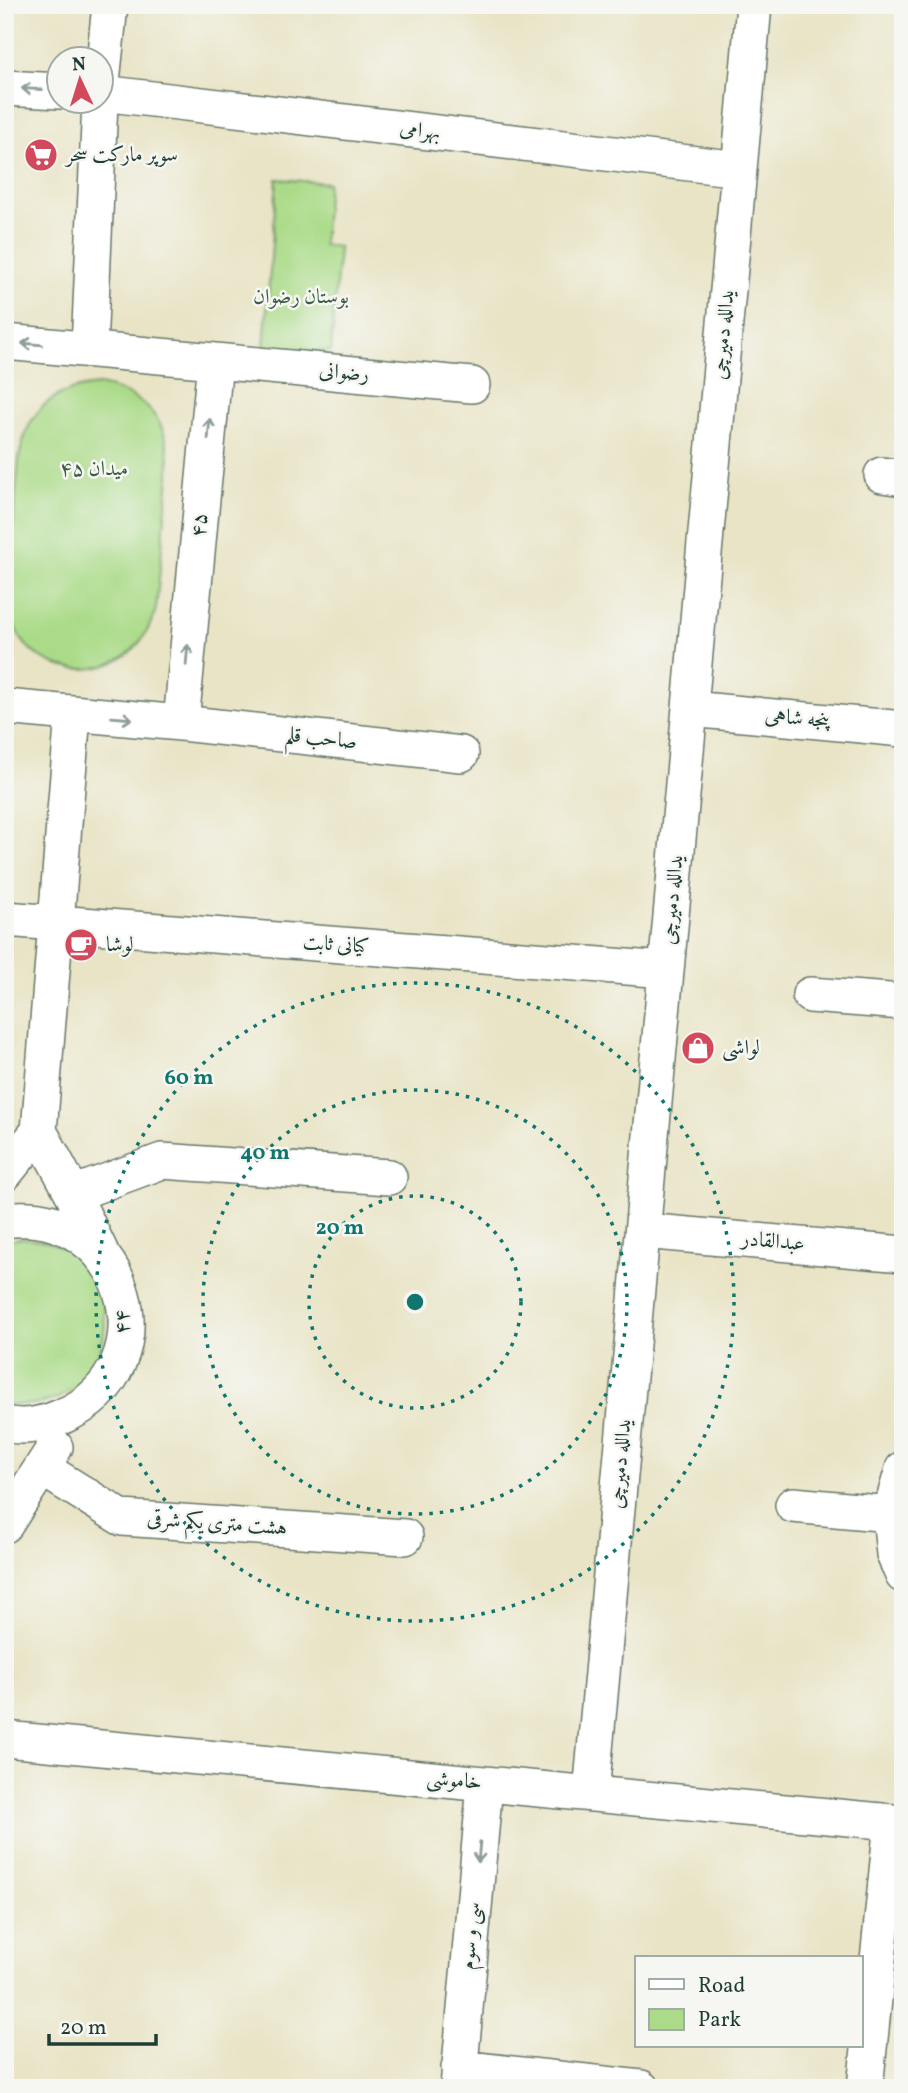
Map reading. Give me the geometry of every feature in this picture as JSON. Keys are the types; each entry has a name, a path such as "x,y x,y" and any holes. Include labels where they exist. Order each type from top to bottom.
{"street":[{"path":"106,46 110,5"},
{"name":"یدالله دمیرچی","path":"591,1794 754,5"},
{"path":"5,88 46,90"},
{"name":"بهرامی","path":"116,95 739,169"},
{"path":"89,349 99,116"},
{"path":"5,342 215,361"},
{"name":"رضوانی","path":"215,361 472,385"},
{"name":"۴۵","path":"181,723 215,361"},
{"path":"5,707 181,723"},
{"name":"پنجه شاهی","path":"691,709 903,729"},
{"path":"73,714 39,1131 102,1253"},
{"name":"صاحب قلم","path":"181,723 461,754"},
{"name":"کیانی ثابت","path":"5,919 666,970"},
{"path":"810,995 903,1002"},
{"path":"5,1173 39,1131"},
{"path":"73,1194 162,1161 388,1177"},
{"name":"۴۴","path":"5,1220 23,1217 52,1221 79,1234 102,1253 120,1284 127,1318 122,1353 105,1385 80,1409 47,1423 12,1426 5,1424"},
{"name":"عبدالقادر","path":"643,1231 903,1254"},
{"path":"5,1525 80,1409"},
{"name":"هشت متری یکم شرقی","path":"42,1468 122,1518 405,1537"},
{"path":"903,1469 890,1514 894,1554 903,1575"},
{"path":"793,1505 890,1514"},
{"name":"خاموشی","path":"5,1739 897,1822"},
{"name":"سی و سوم","path":"458,2078 485,1784"},
{"path":"865,2088 897,1822"},
{"path":"458,2078 641,2088"}],"green space":[{"name":"بوستان رضوان","path":"277,179 328,183 323,245 339,247 331,352 264,348"},
{"name":"میدان ۴۵","path":"99,385 132,396 154,415 166,441 169,475 156,609 149,627 139,643 125,656 110,664 74,669 40,657 27,646 12,621 7,593 19,459 28,428 44,406 55,398 82,387"},
{"path":"24,1238 51,1243 73,1255 90,1272 100,1294 105,1317 103,1341 95,1363 81,1382 60,1397 27,1405 7,1405 5,1241"}],"place":[{"name":"سوپر مارکت سحر","path":"41,155"},
{"name":"لوشا","path":"81,945"},
{"name":"لواشی","path":"698,1048"}]}
